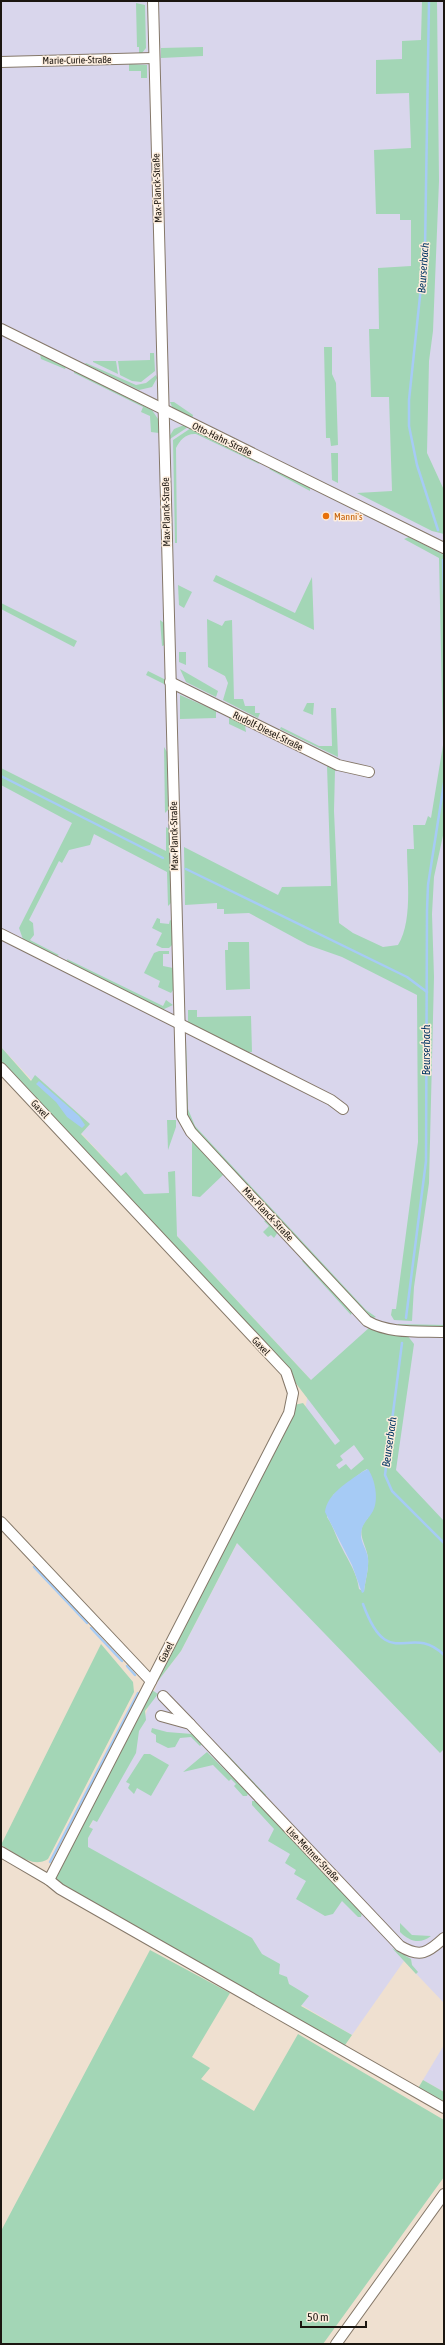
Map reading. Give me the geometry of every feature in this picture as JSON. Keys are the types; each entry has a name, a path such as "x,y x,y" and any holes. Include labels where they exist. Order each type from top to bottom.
{"street":[{"name":"Max-Planck-Straße","path":"152,1 180,1022 181,1109 184,1122 191,1132 367,1321 381,1327 403,1331 444,1332"},
{"name":"Marie-Curie-Straße","path":"1,62 154,58"},
{"name":"Otto-Hahn-Straße","path":"1,329 444,548"},
{"name":"Rudolf-Diesel-Straße","path":"170,682 338,765 369,772"},
{"path":"1,934 180,1022 331,1100 343,1109"},
{"name":"Gaxel","path":"1,1068 286,1372 291,1383 293,1398 289,1413 49,1880"},
{"path":"1,1522 151,1681"},
{"name":"Lise-Meitner-Straße","path":"163,1696 400,1946 417,1954 432,1949 444,1938"},
{"path":"161,1716 190,1724"},
{"path":"1,1852 49,1880 60,1889 444,2108"},
{"path":"336,2344 444,2194"}],"shaded area":[{"path":"1,1 444,1 444,2003 404,1961 352,2035 69,1867 141,1727 158,1681 181,1651 304,1414 311,1380 1,1047"},
{"path":"444,2045 444,2092 423,2080"}],"green space":[{"path":"422,1 437,1 439,181 433,331 429,361 427,453 444,490 444,534 432,531 357,493 392,491 389,397 371,397 369,329 379,329 378,268 411,266 411,220 400,220 400,214 376,214 374,150 411,148 409,93 376,94 376,60 402,59 402,41 421,40"},
{"path":"136,3 145,5 146,48 142,53 139,53 139,47 137,47"},
{"path":"203,47 203,56 161,58 161,48"},
{"path":"129,64 147,65 147,78 141,78 141,71 129,71"},
{"path":"324,347 332,347 332,374 336,383 338,445 331,446 330,438 326,438"},
{"path":"150,353 154,353 155,371 141,382 132,381 120,375 118,361 150,360"},
{"path":"40,354 66,367 65,369 41,359"},
{"path":"116,361 118,374 93,362"},
{"path":"86,363 136,385 146,383 156,375 157,378 152,387 139,390 85,364"},
{"path":"74,371 152,410 158,419 159,433 151,432 150,416 141,412 143,407 74,373"},
{"path":"170,402 174,402 193,415 192,419 173,409"},
{"path":"184,425 188,427 170,439 170,509 169,437 174,429"},
{"path":"191,428 258,461 259,464 196,434 189,435 179,442 176,448 177,543 175,543 173,440"},
{"path":"331,453 338,453 338,483 332,480"},
{"path":"272,468 310,487 310,491 269,469"},
{"path":"409,537 444,555 444,831 434,877 432,914 434,977 429,1183 414,1287 412,1321 394,1320 391,1315 392,1309 396,1309 418,1142 417,995 342,957 308,945 249,913 224,914 224,909 217,909 217,903 185,905 184,847 278,895 282,887 331,886 327,766 335,770 334,811 339,923 353,933 383,947 398,945 406,924 408,898 407,849 414,849 413,825 425,825 428,816 431,818 443,745 439,558 404,539"},
{"path":"216,575 295,613 312,577 314,630 213,581"},
{"path":"178,585 192,592 184,608 179,605"},
{"path":"1,603 77,641 74,647 1,609"},
{"path":"207,619 222,626 225,621 232,620 234,699 243,699 245,706 255,706 255,713 260,713 258,718 223,700 228,683 225,676 208,667"},
{"path":"160,620 164,623 165,645 162,646"},
{"path":"179,652 186,652 186,665 179,662"},
{"path":"180,669 218,691 216,697 186,682"},
{"path":"148,671 166,680 166,685 146,675"},
{"path":"180,695 216,711 216,718 180,719"},
{"path":"307,703 314,703 313,715 303,711"},
{"path":"331,708 336,708 338,757 280,729 281,727 319,746 332,746"},
{"path":"229,717 245,725 246,732 229,724"},
{"path":"164,747 167,752 168,810 165,813"},
{"path":"1,768 166,851 166,827 169,829 171,903 168,906 167,872 94,834 90,845 69,850 62,863 59,861 29,920 33,923 34,935 30,940 59,955 55,957 24,942 19,928 72,823 1,785"},
{"path":"157,918 160,919 160,923 169,924 170,920 172,921 172,945 169,948 162,948 156,945 162,933 152,928"},
{"path":"228,942 249,942 250,989 226,990 225,950 228,950"},
{"path":"159,951 169,951 169,954 163,954 163,966 173,968 173,990 171,993 158,987 160,981 144,973 154,953"},
{"path":"67,959 163,1006 166,1000 173,1005 162,1010 68,964"},
{"path":"188,1010 197,1010 197,1017 251,1016 252,1052 248,1052 193,1026 188,1022"},
{"path":"186,1041 188,1109 195,1126 366,1310 376,1317 373,1318 364,1311 194,1128 186,1114"},
{"path":"1,1047 31,1081 35,1075 90,1124 81,1134 121,1176 126,1172 144,1194 169,1193 168,1172 175,1171 177,1236 311,1380 370,1327 407,1335 414,1344 396,1470 444,1521 444,1749 440,1753 237,1543 181,1651 158,1681 156,1678 294,1405 303,1403 335,1445 340,1441 288,1373 1,1065","holes":["354,1445 364,1459 351,1470 346,1464 339,1469 336,1465 343,1460 340,1456","367,1469 368,1518 364,1523 361,1533 368,1558 364,1592 359,1589 355,1573 327,1517 333,1495"]},
{"path":"167,1120 176,1120 176,1127 168,1150"},
{"path":"192,1140 224,1174 200,1197 192,1196"},
{"path":"267,1220 278,1232 274,1238 271,1235 268,1237 263,1232 269,1226 264,1221"},
{"path":"304,1260 352,1312 351,1315 302,1261"},
{"path":"398,1324 444,1325 444,1327 397,1326"},
{"path":"101,1644 133,1682 134,1692 48,1859 42,1862 36,1862 24,1859 1,1845"},
{"path":"152,1690 158,1694 145,1711 146,1720 139,1731 136,1753 97,1822 93,1820 89,1827 93,1829 88,1838 88,1847 252,1938 262,1954 280,1964 279,1974 287,1977 289,1984 309,1996 301,2006 352,2035 343,2048 65,1889 57,1881 55,1874"},
{"path":"152,1728 167,1732 192,1734 202,1744 200,1746 191,1737 180,1738 175,1747 168,1748 156,1742 156,1735 151,1732"},
{"path":"207,1752 248,1793 247,1796 243,1796 234,1786 236,1784 231,1779 229,1781 213,1765 183,1772"},
{"path":"225,1752 266,1795 264,1797 225,1756"},
{"path":"144,1754 150,1754 169,1765 151,1796 137,1788 134,1794 128,1788 130,1784 126,1782"},
{"path":"252,1801 256,1801 362,1913 361,1917 358,1917 342,1901 333,1914 325,1916 296,1899 306,1881 294,1874 296,1870 285,1863 290,1854 268,1841 274,1829 252,1805"},
{"path":"400,1923 412,1935 431,1936 427,1939 419,1941 411,1940 400,1932"},
{"path":"392,1948 411,1959 412,1965 418,1972 416,1974"},
{"path":"150,1950 230,1993 192,2057 210,2068 201,2079 254,2111 298,2034 444,2120 444,2177 323,2344 1,2344 1,2231"},
{"path":"423,2080 444,2092 444,2105 417,2090"}],"water":[{"path":"39,1081 79,1116 85,1125 82,1128 67,1117 56,1102 36,1084"},
{"path":"368,1469 374,1484 376,1501 373,1511 363,1525 361,1531 361,1538 368,1562 364,1592 362,1593 352,1565 325,1512 330,1500 339,1489"}],"waterway":[{"name":"Beurserbach","path":"429,1 425,249 409,400 409,426 417,465 438,530"},
{"name":"Beurserbach","path":"443,560 444,594"},
{"path":"1,776 163,858"},
{"name":"Beurserbach","path":"406,1318 426,1161 428,885 444,783"},
{"path":"186,869 407,977 427,992"},
{"name":"Beurserbach","path":"402,1343 385,1475 392,1491 444,1543"},
{"path":"34,1567 87,1623"},
{"path":"363,1604 373,1625 382,1637 391,1642 420,1643 432,1646 444,1655"},
{"path":"91,1628 122,1661"},
{"path":"127,1666 135,1675"},
{"path":"50,1862 138,1693"}],"place":[{"name":"Manni's","path":"326,516"}]}
